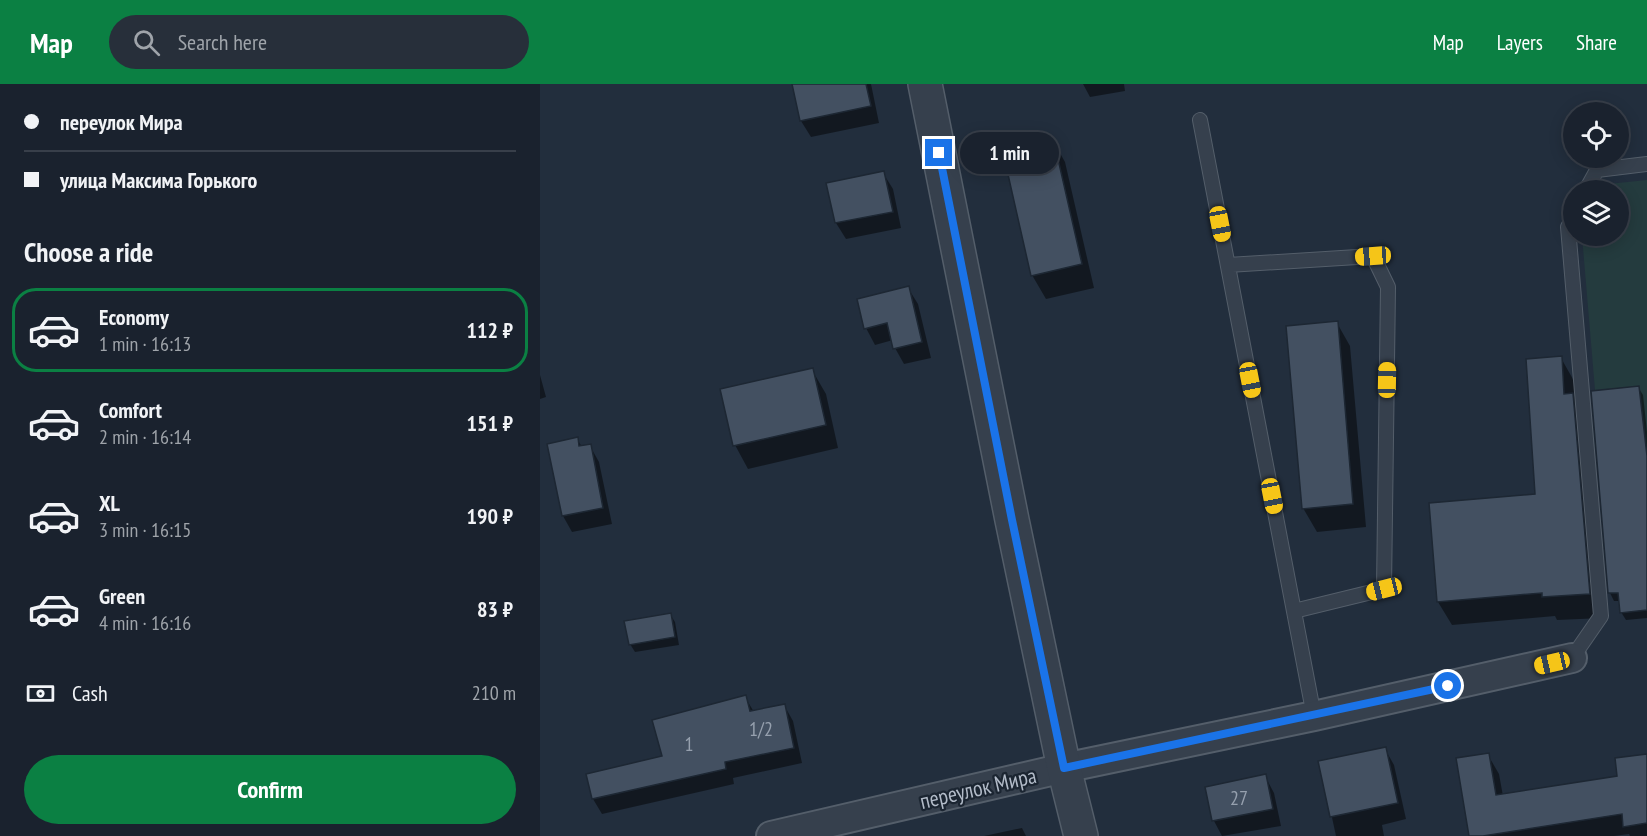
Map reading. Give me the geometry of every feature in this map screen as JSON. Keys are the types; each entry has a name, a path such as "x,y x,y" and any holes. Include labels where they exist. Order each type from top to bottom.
{"street":[{"path":"925,84 1012,520 1064,768 1081,836"},
{"name":"переулок Мира","path":"771,836 1064,768 1314,716 1572,658"}],"lane":[{"path":"1200,120 1314,716"},
{"path":"1592,180 1597,170 1647,164"},
{"path":"1570,246 1600,616 1572,658"},
{"path":"1228,265 1373,256 1388,287 1384,589 1294,611"}],"green space":[{"path":"1647,180 1647,456 1639,386 1595,390 1583,246 1629,246 1629,182"}],"building":[{"path":"792,84 866,84 871,106 800,121"},
{"path":"1053,137 1082,264 1031,276 1002,148"},
{"path":"884,171 893,212 835,223 826,183"},
{"path":"909,286 922,342 893,349 887,323 864,329 857,299"},
{"path":"1338,321 1353,504 1302,509 1286,326"},
{"path":"1562,356 1564,394 1573,393 1590,594 1542,597 1542,593 1437,602 1429,503 1535,494 1526,359"},
{"path":"813,368 826,425 733,446 720,389"},
{"path":"1639,386 1647,456 1647,610 1620,613 1618,593 1608,593 1591,391"},
{"path":"578,437 579,446 591,444 603,508 562,516 547,444"},
{"path":"671,613 675,637 629,645 624,621"},
{"path":"746,695 750,711 785,704 794,748 725,762 726,769 592,799 586,774 662,756 652,720"},
{"path":"1386,747 1398,803 1330,817 1318,761"},
{"path":"1489,753 1496,795 1617,776 1615,758 1647,754 1647,823 1623,827 1622,814 1483,836 1469,836 1456,758"},
{"path":"1266,774 1273,809 1212,821 1205,787"}],"route":[{"path":"939,153 1064,768 1448,686"}]}
